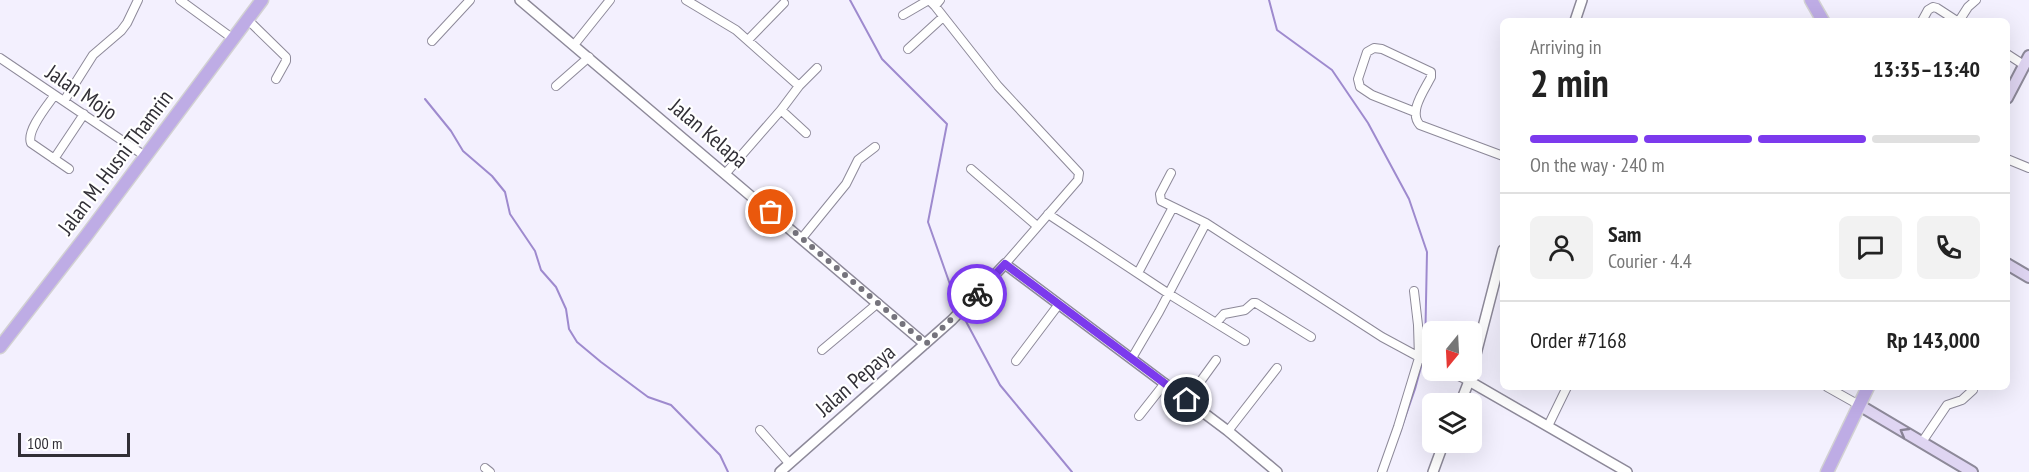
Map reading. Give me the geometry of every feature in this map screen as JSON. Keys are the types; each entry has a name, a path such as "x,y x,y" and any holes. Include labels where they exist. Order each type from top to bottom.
{"main road":[{"name":"Jalan M. Husni Thamrin","path":"0,347 262,0"},
{"path":"1811,0 1820,18"},
{"path":"2010,92 2026,61"},
{"path":"2010,266 2029,277"},
{"path":"1827,472 1866,390"},
{"path":"1859,405 1972,472"}],"street":[{"path":"63,100 93,55 127,23 138,0"},
{"path":"180,0 232,38"},
{"path":"432,41 470,0"},
{"name":"Jalan Kelapa","path":"520,0 926,344"},
{"path":"574,45 610,0"},
{"path":"686,0 736,30 799,86"},
{"path":"1576,18 1582,0"},
{"path":"1960,18 1976,0"},
{"path":"903,15 927,1 938,3 943,17 998,86 1078,171 1078,180 1005,264 1228,431 1277,472"},
{"path":"748,40 784,3"},
{"path":"1924,18 1935,4 1937,8 1953,18"},
{"path":"908,49 943,17"},
{"path":"247,19 285,55 286,61 276,79"},
{"path":"1415,112 1372,95 1360,87 1359,75 1364,58 1370,50 1382,49 1431,72 1431,77 1415,112 1420,125 1500,155"},
{"path":"2010,55 2026,61"},
{"path":"556,86 589,57"},
{"name":"Jalan Mojo","path":"0,58 145,156"},
{"path":"726,173 799,86 817,68"},
{"path":"54,96 29,138 31,143 69,169"},
{"path":"781,110 806,133"},
{"path":"54,159 84,114"},
{"path":"802,238 846,184 858,160 875,147"},
{"path":"2010,160 2029,168"},
{"path":"971,169 1037,226"},
{"path":"1171,173 1160,198 1161,201 1206,222 1362,325 1422,359"},
{"path":"1138,273 1173,207"},
{"path":"1048,213 1168,294 1245,341"},
{"path":"1132,358 1206,222"},
{"path":"1482,331 1500,262"},
{"name":"Jalan Pepaya","path":"780,472 962,311 1005,264"},
{"path":"1382,472 1419,358 1414,291"},
{"path":"822,350 878,303"},
{"path":"1216,323 1224,314 1245,310 1252,303 1256,303 1311,337"},
{"path":"1016,361 1059,304"},
{"path":"1187,400 1216,360"},
{"path":"1228,431 1277,368"},
{"path":"1464,393 1469,381 1627,472"},
{"path":"1139,416 1165,383"},
{"path":"1548,426 1566,390"},
{"path":"1832,390 1859,405"},
{"path":"1922,442 1947,405 1962,400 1973,390"},
{"path":"760,430 789,464"},
{"path":"1433,472 1440,453"}],"waterway":[{"path":"850,0 882,59 947,124 928,222 959,310"},
{"path":"1269,0 1277,30 1332,70 1368,123 1409,199 1427,252 1425,352 1399,435"},
{"path":"425,99 451,131 463,151 492,176 505,192 510,214 535,251 541,270 556,287 566,309 569,329 577,342 648,397 671,405 720,455 728,472"},
{"path":"962,314 1000,385 1072,472"}],"way so far":[{"path":"771,212 926,344 977,294"}],"route":[{"path":"977,294 1005,264 1187,400"}]}
